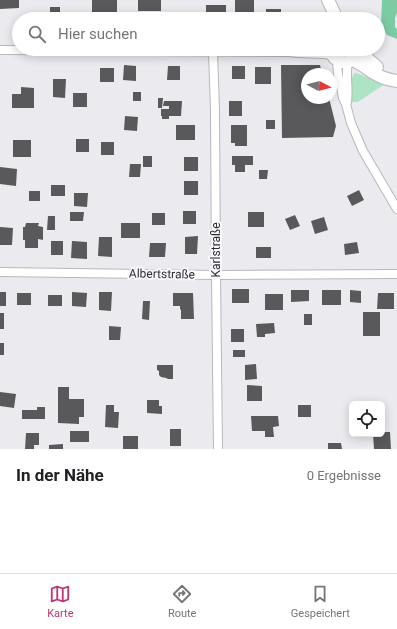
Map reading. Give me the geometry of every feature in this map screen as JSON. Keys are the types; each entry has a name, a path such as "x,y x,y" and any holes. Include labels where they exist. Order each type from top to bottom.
{"street":[{"path":"328,0 328,12"},
{"path":"328,0 333,12"},
{"path":"0,50 12,50"},
{"name":"Karlstraße","path":"213,56 216,174 218,449"},
{"path":"340,57 357,56"},
{"path":"365,56 381,70 397,80"},
{"path":"340,57 362,65 383,78 397,80"},
{"path":"340,57 338,75 340,87 351,123 363,151 397,209"},
{"name":"Albertstraße","path":"0,272 216,275 397,274"}],"green space":[{"path":"382,0 397,0 395,27 397,29 397,39 387,35 385,32 385,12 382,12"},
{"path":"355,73 385,84 361,100 352,102 350,77 352,77"}],"building":[{"path":"0,0 19,0 19,8 0,9"},
{"path":"92,0 117,0 117,12 92,12"},
{"path":"138,0 161,0 161,11 138,11"},
{"path":"235,0 254,0 254,12 235,12"},
{"path":"206,5 226,5 226,12 206,12"},
{"path":"50,7 60,7 60,12 50,12"},
{"path":"266,9 281,9 281,12 266,12"},
{"path":"124,65 136,66 136,81 123,80"},
{"path":"281,65 320,65 321,68 301,68 301,104 330,104 336,126 333,137 282,138"},
{"path":"168,66 180,66 180,80 167,80"},
{"path":"232,66 245,66 245,79 232,79"},
{"path":"255,67 271,67 271,84 255,84"},
{"path":"100,68 114,68 114,82 100,82"},
{"path":"53,79 66,79 65,98 53,97"},
{"path":"21,87 34,88 34,108 12,108 12,94 21,94"},
{"path":"133,92 141,92 141,101 133,101"},
{"path":"73,93 87,93 87,107 73,107"},
{"path":"158,98 163,98 162,108 158,108"},
{"path":"164,101 182,101 181,116 169,116 169,119 162,119 161,109 169,109 169,106 163,106"},
{"path":"229,101 242,101 242,116 229,116"},
{"path":"125,116 138,117 137,131 124,130"},
{"path":"266,120 275,120 275,129 266,129"},
{"path":"176,125 195,125 195,140 176,140"},
{"path":"231,125 247,125 247,146 235,146 235,143 231,143"},
{"path":"76,139 89,139 89,152 76,152"},
{"path":"13,140 31,140 31,157 13,157"},
{"path":"101,142 114,142 114,155 101,155"},
{"path":"143,156 152,156 152,167 143,167"},
{"path":"232,156 253,156 253,165 245,165 245,172 235,172 235,165 232,165"},
{"path":"184,157 198,157 198,171 184,171"},
{"path":"130,164 141,164 140,177 129,177"},
{"path":"0,167 17,169 16,186 0,184"},
{"path":"259,170 268,170 267,179 259,179"},
{"path":"184,181 198,181 198,195 184,195"},
{"path":"51,185 65,185 65,196 51,196"},
{"path":"359,190 364,200 352,206 347,196"},
{"path":"29,191 40,191 40,201 29,201"},
{"path":"74,193 88,193 87,207 74,206"},
{"path":"183,211 196,211 196,224 183,224"},
{"path":"70,212 84,212 83,221 70,221"},
{"path":"248,212 264,212 264,227 248,227"},
{"path":"152,213 165,213 165,225 152,225"},
{"path":"295,215 300,226 290,230 285,219"},
{"path":"48,216 55,216 55,230 47,230"},
{"path":"324,217 328,230 315,234 311,221"},
{"path":"26,223 39,223 38,226 43,227 43,240 38,239 38,248 25,248 25,240 23,240 23,227 25,227"},
{"path":"121,223 140,223 140,238 121,238"},
{"path":"0,227 13,228 12,245 0,245"},
{"path":"198,236 197,254 185,254 185,237"},
{"path":"99,237 112,237 112,257 98,256"},
{"path":"51,241 63,241 63,255 51,255"},
{"path":"72,241 87,242 87,259 71,258"},
{"path":"357,242 359,253 345,255 344,244"},
{"path":"150,243 166,243 165,257 149,257"},
{"path":"256,247 271,247 271,258 256,258"},
{"path":"232,289 249,289 249,303 232,303"},
{"path":"291,290 309,290 309,301 291,302"},
{"path":"322,290 341,290 341,305 322,305"},
{"path":"350,290 361,291 361,303 350,302"},
{"path":"0,292 6,292 6,306 0,306"},
{"path":"72,292 87,293 86,307 72,306"},
{"path":"99,292 112,292 111,311 99,310"},
{"path":"17,293 31,293 31,305 17,305"},
{"path":"173,293 193,293 194,319 181,319 180,306 173,306"},
{"path":"378,293 394,293 394,309 377,309"},
{"path":"265,294 283,294 283,310 265,310"},
{"path":"48,295 62,295 62,306 48,306"},
{"path":"143,301 150,301 149,320 142,319"},
{"path":"363,312 380,312 380,336 363,336"},
{"path":"0,313 4,313 4,329 0,329"},
{"path":"304,314 312,314 312,325 304,325"},
{"path":"274,323 275,333 265,334 265,337 257,337 256,324"},
{"path":"109,326 121,327 120,340 109,340"},
{"path":"231,329 244,329 244,342 231,342"},
{"path":"0,343 4,343 4,355 0,355"},
{"path":"233,350 245,350 245,357 233,357"},
{"path":"256,364 257,379 245,380 245,365"},
{"path":"157,365 173,365 173,379 161,377 159,375 159,371 157,370"},
{"path":"247,385 262,386 262,401 247,401"},
{"path":"58,387 69,387 69,399 84,399 84,417 79,417 79,424 58,423"},
{"path":"0,392 16,394 14,408 0,406"},
{"path":"147,400 159,400 159,406 162,406 162,414 147,413"},
{"path":"106,405 114,405 114,412 119,412 118,428 105,427"},
{"path":"298,405 311,405 311,417 298,417"},
{"path":"37,407 45,407 45,419 22,419 22,410 37,410"},
{"path":"251,416 278,416 279,426 273,427 274,437 265,437 265,431 252,431"},
{"path":"170,429 181,429 181,446 170,446"},
{"path":"70,431 89,431 89,442 70,442"},
{"path":"385,432 390,432 391,449 374,449 373,437 385,437"},
{"path":"26,433 39,433 39,445 34,445 34,449 25,449"},
{"path":"123,436 138,436 138,449 123,449"},
{"path":"328,443 341,443 342,449 328,449"},
{"path":"63,444 63,449 49,449 49,445"}]}
